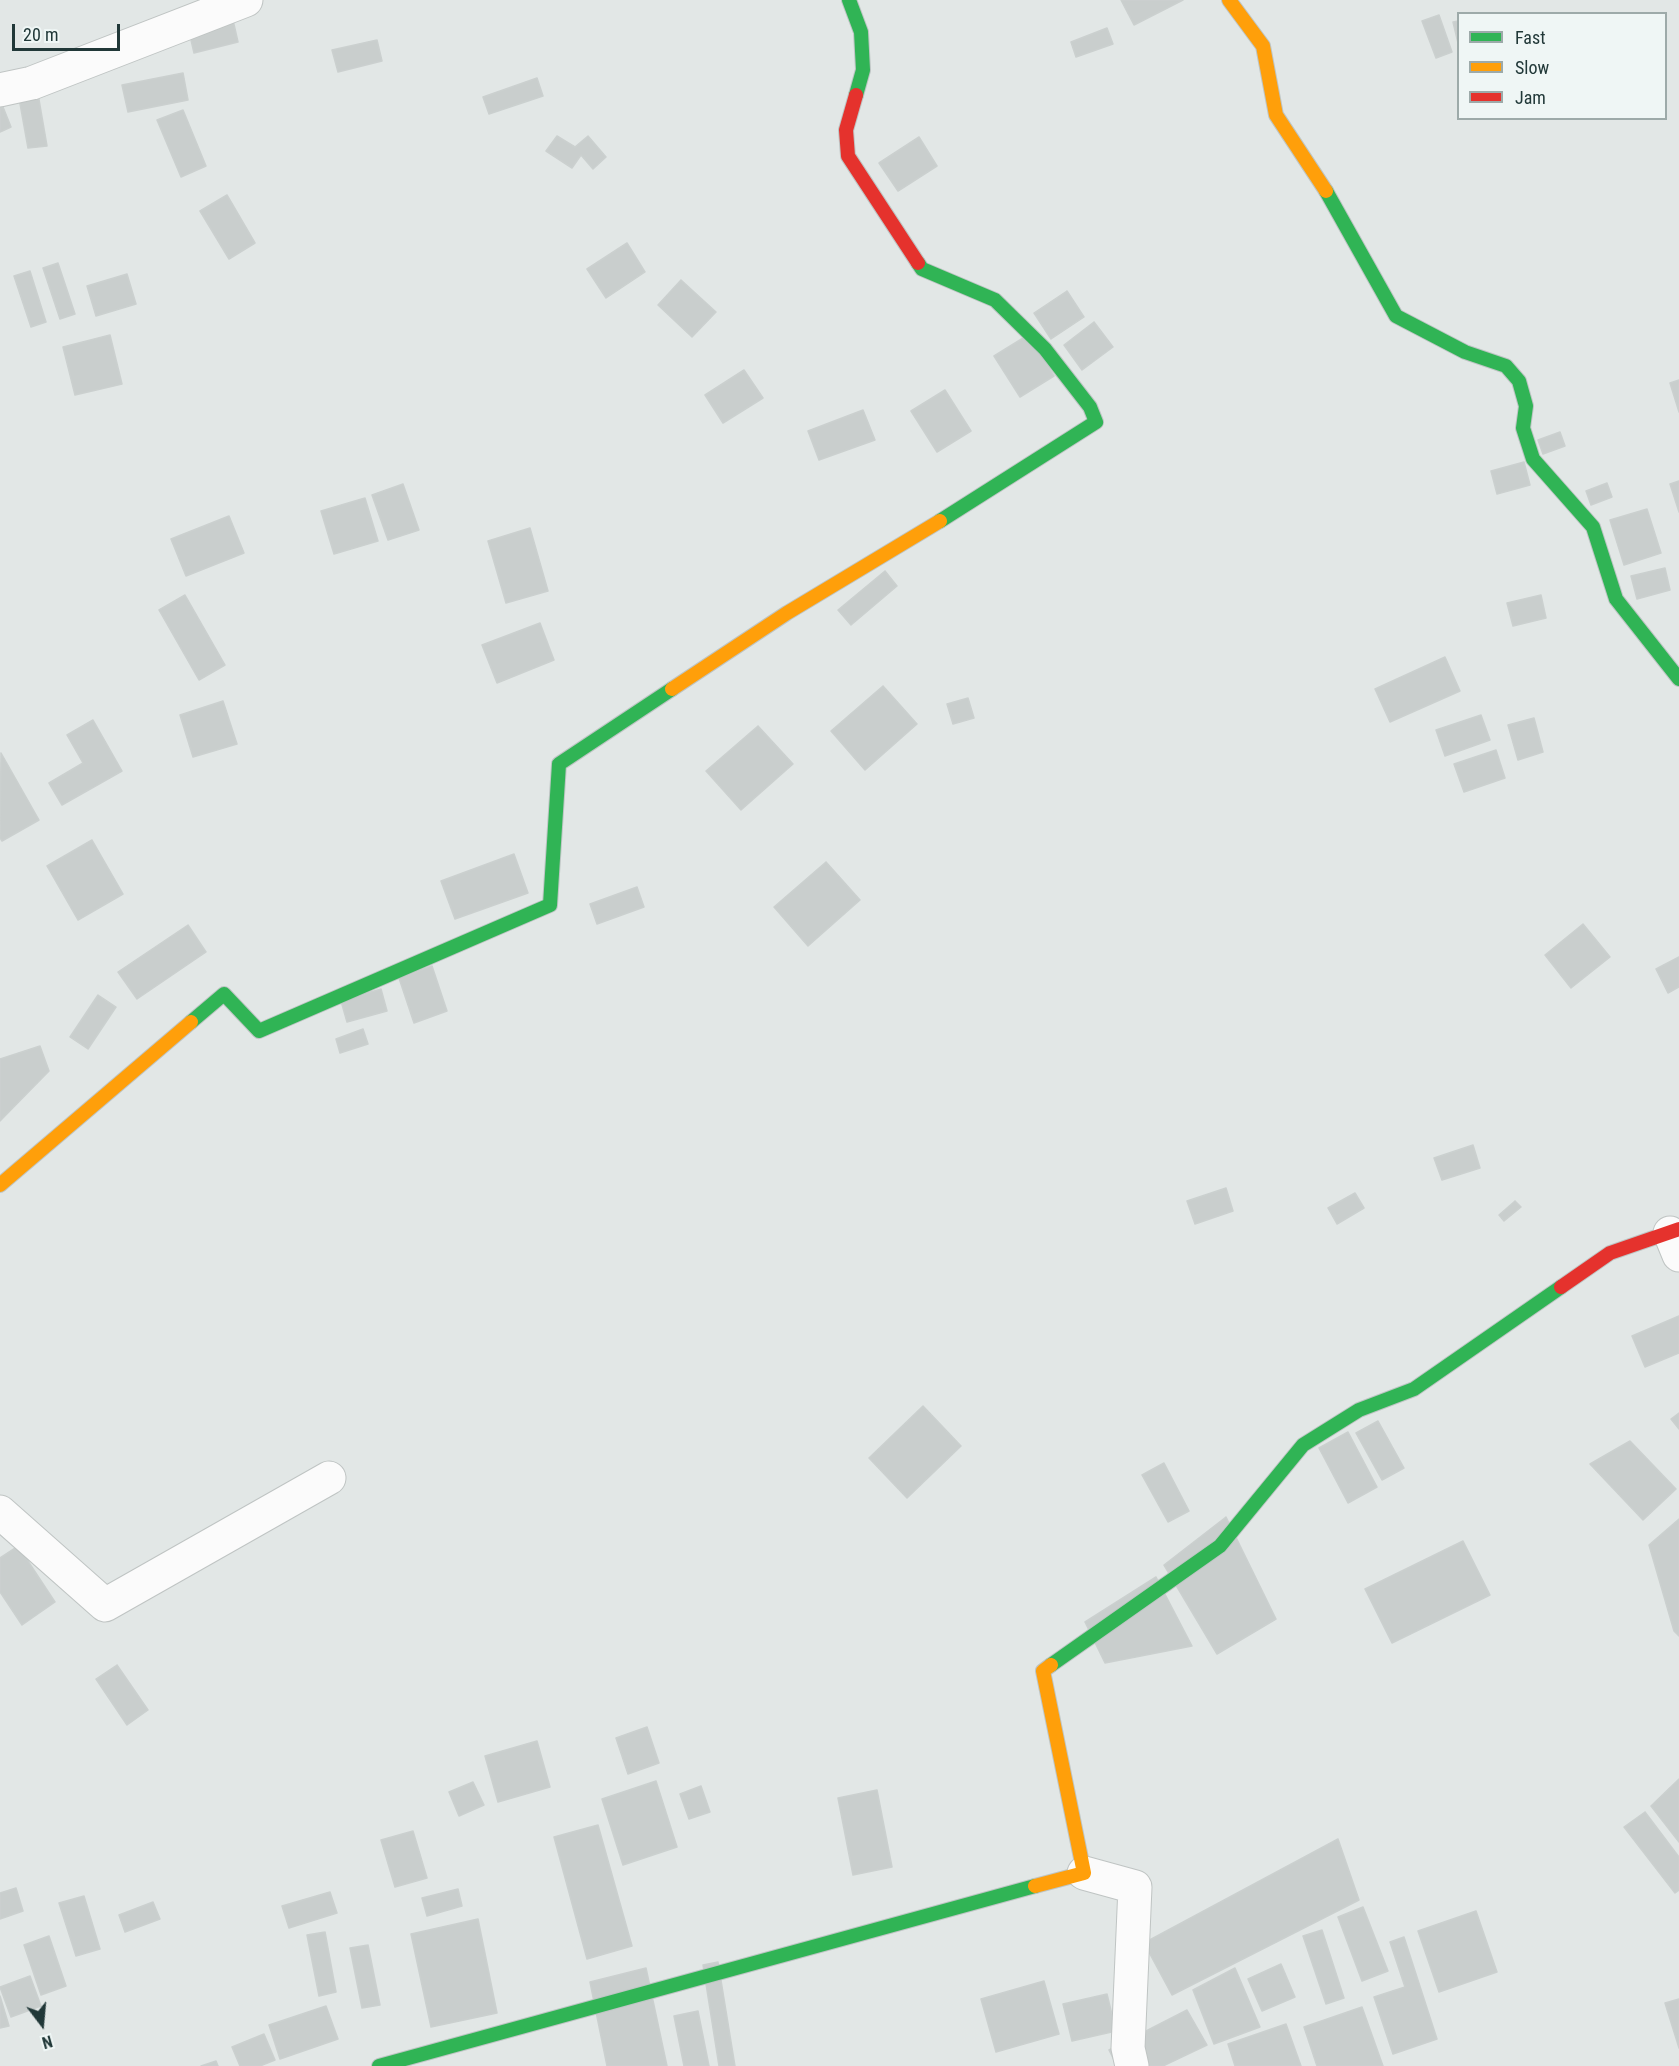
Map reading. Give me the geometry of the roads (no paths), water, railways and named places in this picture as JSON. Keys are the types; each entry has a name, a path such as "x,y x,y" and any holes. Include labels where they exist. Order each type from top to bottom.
{"street":[{"path":"0,90 32,83 246,0"},
{"path":"0,1185 224,994 259,1031 550,905 559,764 787,612 982,496 1096,422 1090,407 1045,349 995,300 922,269 848,156 846,130 863,70 861,32 849,0"},
{"path":"1229,0 1263,46 1276,115 1321,182 1396,316 1465,352 1506,366 1519,381 1526,406 1523,428 1533,459 1593,527 1616,599 1679,679"},
{"path":"1084,1873 1043,1671 1220,1546 1303,1445 1359,1410 1414,1389 1610,1253 1676,1239"},
{"path":"0,1512 105,1605 328,1478"},
{"path":"379,2066 1084,1873 1135,1887 1128,2048 1132,2066"}]}
